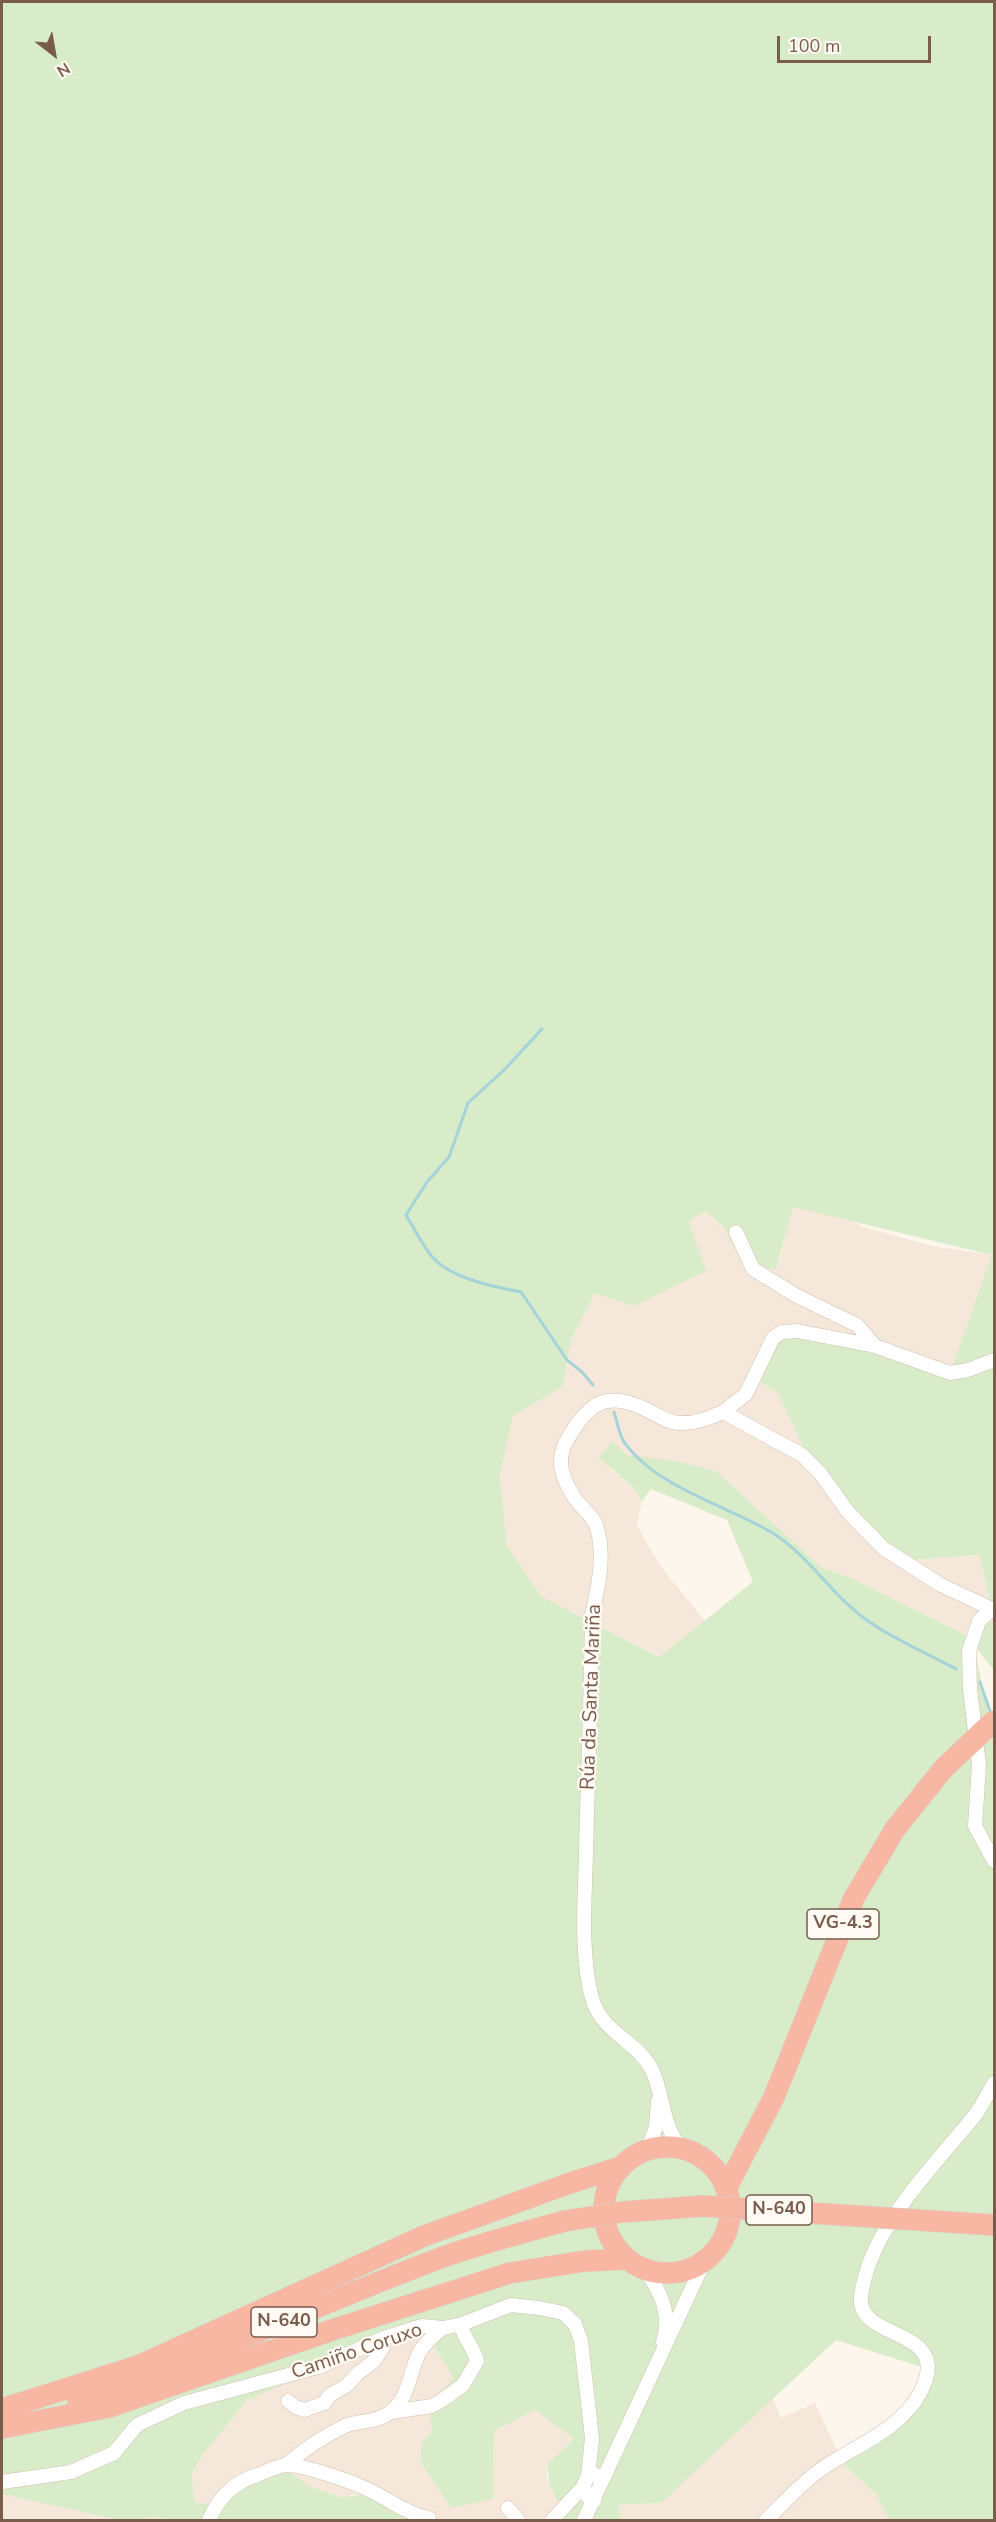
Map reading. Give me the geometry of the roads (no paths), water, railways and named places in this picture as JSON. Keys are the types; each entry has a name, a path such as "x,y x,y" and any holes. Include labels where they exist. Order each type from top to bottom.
{"highway":[{"name":"VG-4.3","path":"726,2189 774,2097 854,1898 895,1829 944,1768 994,1721"},
{"name":"VG-4.3","path":"710,2164 720,2161 736,2148 774,2097"},
{"path":"2,2428 109,2407 332,2330 510,2272 585,2261 636,2264 673,2273 690,2269 705,2260 717,2247 726,2231 729,2219 726,2189 710,2164 696,2155 682,2149 663,2148 646,2151 621,2167 607,2192 604,2206 605,2222 614,2244 636,2264"},
{"path":"2,2409 138,2366 424,2236 621,2167"},
{"name":"N-640","path":"2,2419 62,2407 132,2383 443,2257 565,2221 622,2212 703,2206 994,2224"}],"street":[{"name":"Rúa da Santa Mariña","path":"736,1232 753,1269 797,1296 857,1324 875,1346"},
{"name":"Rúa da Santa Mariña","path":"682,2149 672,2139 652,2071 642,2053 608,2027 600,2017 592,1997 586,1952 585,1887 592,1615 600,1576 600,1545 596,1523 576,1500 559,1461 561,1450 577,1421 589,1408 609,1401 626,1400 663,1419 678,1423 706,1419 723,1412 746,1394 773,1338 782,1332 797,1331 875,1346 950,1373 968,1370 994,1360"},
{"path":"723,1412 802,1455 820,1473 848,1512 883,1548 940,1585 993,1609 979,1621 969,1651 970,1689 979,1765 975,1826 994,1861"},
{"path":"766,2520 821,2470 904,2415 920,2393 927,2374 925,2357 915,2342 874,2323 863,2313 861,2300 864,2276 884,2235 909,2193 978,2111 994,2082"},
{"name":"Rúa da Santa Mariña","path":"646,2151 656,2127 657,2087"},
{"path":"584,2520 705,2260"},
{"path":"636,2264 665,2303 666,2333 657,2363"},
{"name":"Camiño Coruxo","path":"2,2482 71,2472 114,2453 136,2425 184,2403 318,2367 384,2338 422,2326 443,2328 462,2324 511,2305 563,2313 575,2324 581,2341 592,2438 585,2482"},
{"path":"391,2412 432,2406 462,2385 477,2361 476,2353 462,2330 462,2324"},
{"path":"209,2520 216,2505 227,2491 247,2478 286,2465 303,2450 346,2426 380,2419 391,2412 399,2404 420,2351 443,2328"},
{"path":"288,2401 295,2407 305,2410 324,2403 330,2395 346,2386 374,2361 380,2354 384,2338"},
{"path":"286,2465 318,2472 367,2489 412,2515 429,2518"},
{"path":"552,2520 585,2482 606,2475"},
{"path":"585,2482 588,2497 594,2501"},
{"path":"508,2508 518,2520"}],"waterway":[{"path":"542,1029 505,1069 468,1103 449,1157 427,1182 406,1215 426,1249 441,1265 469,1279 521,1292 567,1360 593,1385"},
{"path":"614,1412 624,1442 654,1471 692,1494 753,1522 785,1541 843,1600 868,1621 956,1669"},
{"path":"980,1682 991,1714"}]}
